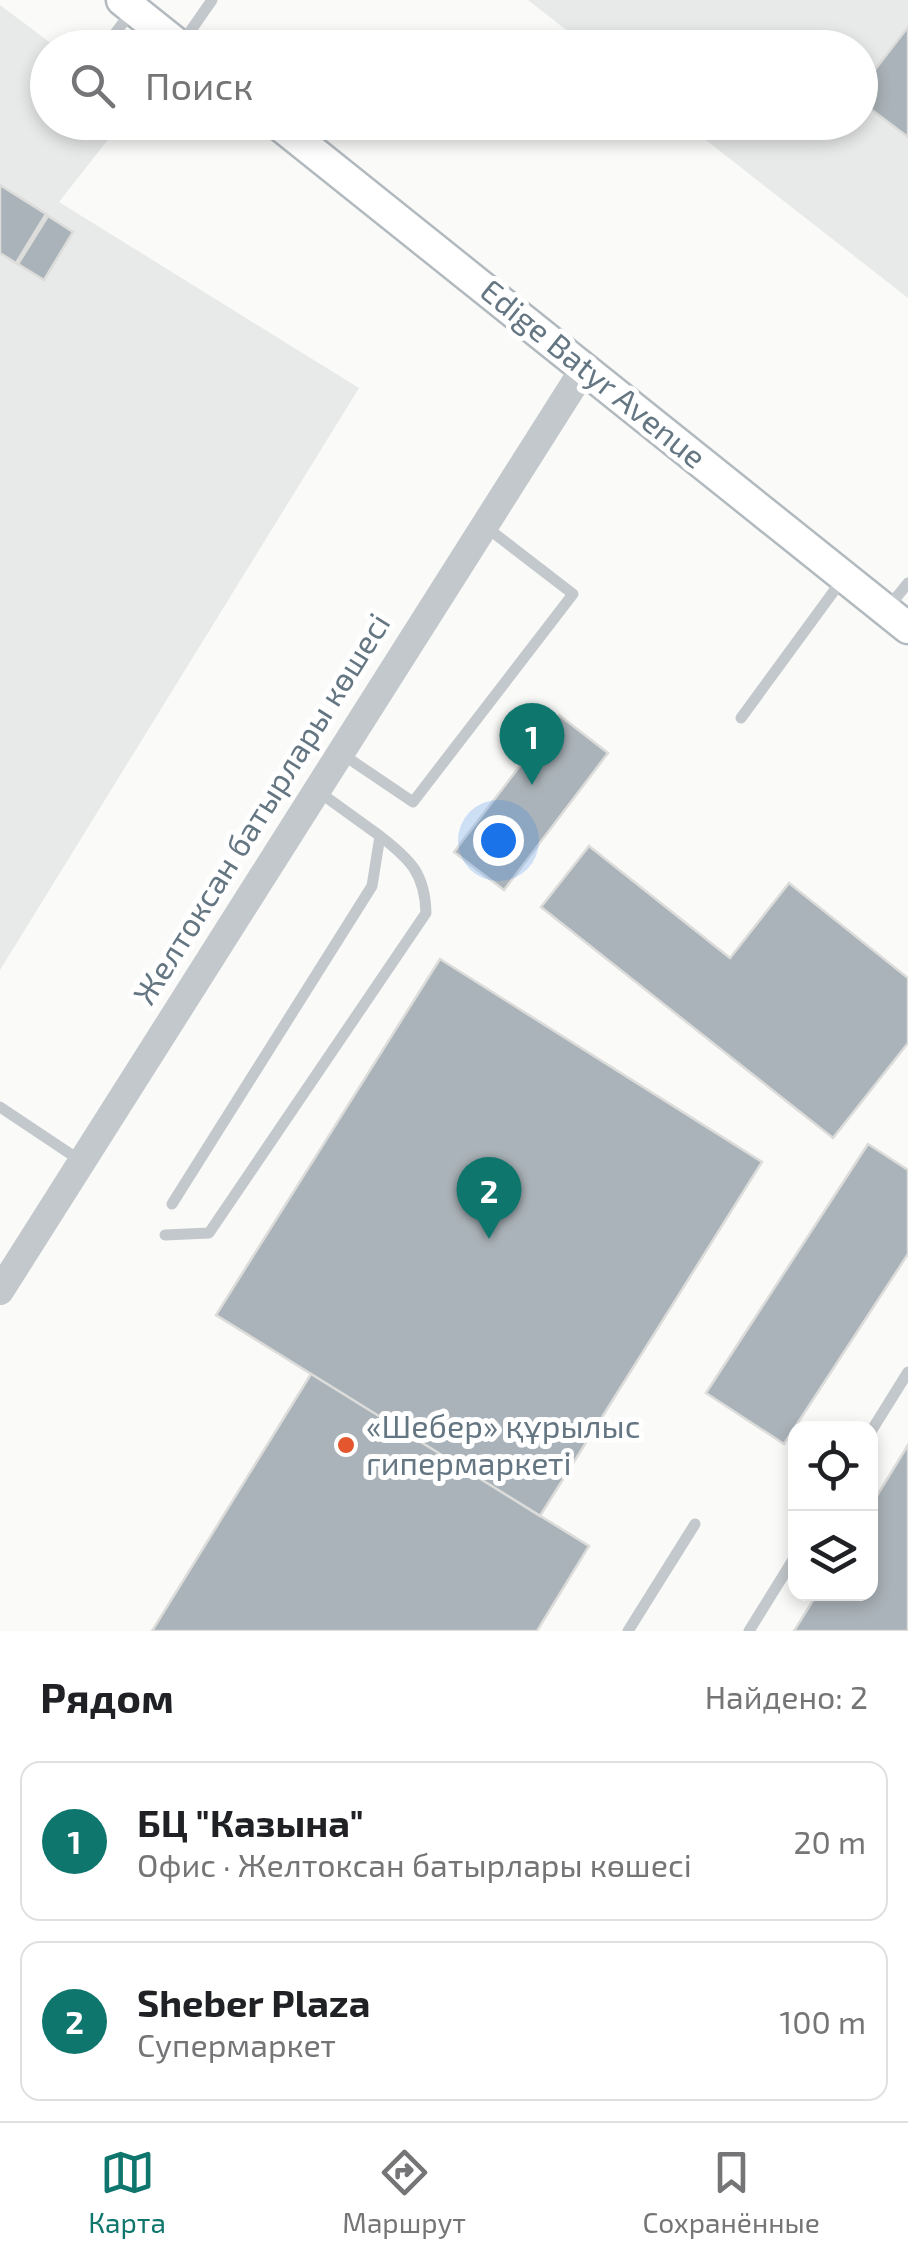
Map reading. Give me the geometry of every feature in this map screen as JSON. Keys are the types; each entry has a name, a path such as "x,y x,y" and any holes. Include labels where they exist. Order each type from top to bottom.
{"main road":[{"path":"128,4 160,30"},
{"name":"Edige Batyr Avenue","path":"299,140 897,619"}],"street":[{"name":"Желтоксан батырлары көшесі","path":"0,1291 585,367"}],"lane":[{"path":"192,30 212,0"},
{"path":"114,30 128,4"},
{"path":"339,752 413,802 572,594 483,524"},
{"path":"741,718 845,577"},
{"path":"897,619 908,583"},
{"path":"165,1235 208,1233 426,914 426,882 409,858 315,790"},
{"path":"172,1204 372,886 380,836"},
{"path":"0,1107 81,1161"},
{"path":"877,1421 908,1372"},
{"path":"628,1631 696,1524"},
{"path":"749,1631 788,1568"}],"shaded area":[{"path":"528,0 908,0 908,298 706,140 878,140 878,30 566,30"},
{"path":"0,5 33,30 30,30 30,140 108,140 59,202 359,388 0,970"}],"building":[{"path":"908,27 908,137 878,114 878,66"},
{"path":"0,185 46,214 16,263 0,253"},
{"path":"48,216 73,232 44,280 18,264"},
{"path":"559,715 608,753 504,890 454,852"},
{"path":"589,846 730,958 789,883 908,978 908,1043 833,1138 541,907"},
{"path":"440,959 762,1162 540,1516 216,1315"},
{"path":"868,1144 908,1170 908,1254 799,1421 788,1421 784,1444 706,1393"},
{"name":"«Шебер» құрылыс гипермаркеті","path":"311,1374 589,1546 537,1631 152,1631"},
{"path":"908,1445 908,1631 794,1631 813,1601 878,1601 878,1494"}],"place":[{"name":"БЦ \"Казына\"","path":"532,785"},
{"name":"Sheber Plaza","path":"489,1239"},
{"name":"«Шебер» құрылыс гипермаркеті","path":"346,1445"}]}
